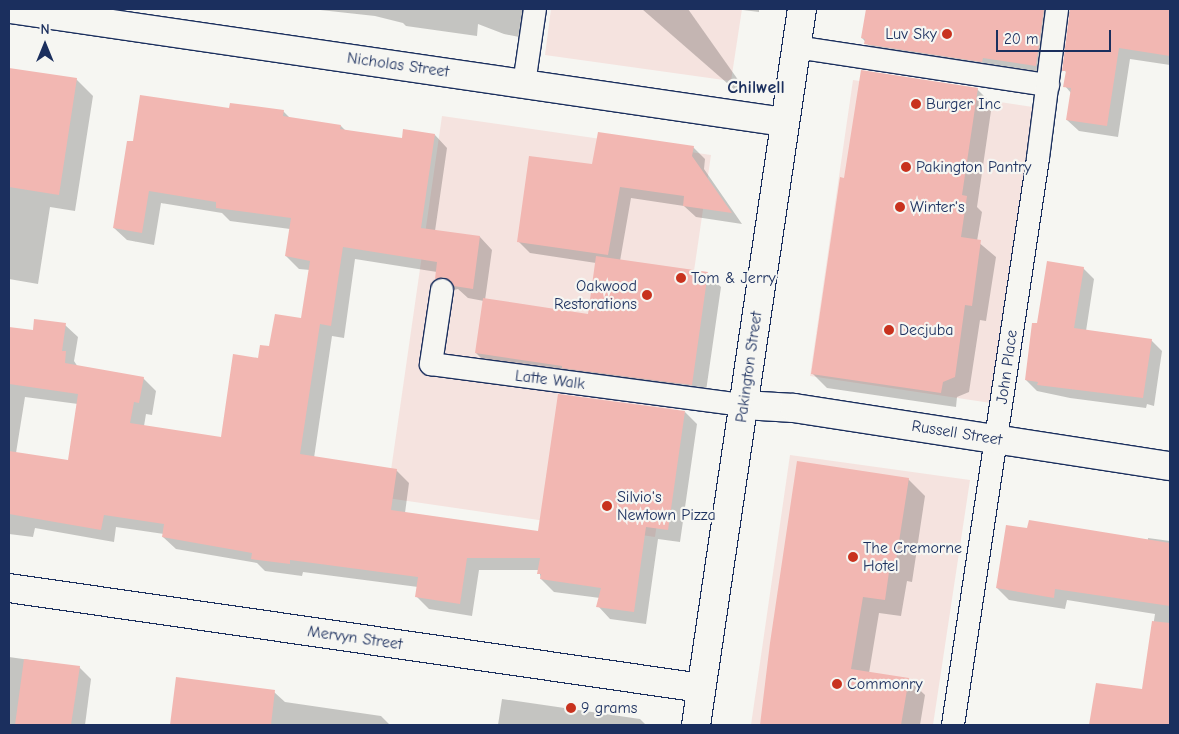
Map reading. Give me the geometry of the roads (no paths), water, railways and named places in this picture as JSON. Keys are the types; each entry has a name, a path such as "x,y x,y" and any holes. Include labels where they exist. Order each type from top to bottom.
{"street":[{"name":"Nicholas Street","path":"10,9 785,122"},
{"name":"Pakington Street","path":"696,725 802,9"},
{"name":"Russell Street","path":"743,405 794,408 1170,466"},
{"name":"Mervyn Street","path":"9,588 702,688"}],"lane":[{"path":"524,84 535,9"},
{"name":"John Place","path":"953,725 997,440 1048,85 1057,9"},
{"path":"796,47 1048,85"},
{"name":"Latte Walk","path":"442,290 431,364 743,405"}],"place":[{"name":"Luv Sky","path":"947,34"},
{"name":"Burger Inc","path":"916,104"},
{"name":"Pakington Pantry","path":"906,167"},
{"name":"Winter's","path":"900,207"},
{"name":"Tom & Jerry","path":"681,278"},
{"name":"Oakwood Restorations","path":"647,295"},
{"name":"Decjuba","path":"889,330"},
{"name":"Silvio's Newtown Pizza","path":"607,506"},
{"name":"The Cremorne Hotel","path":"853,557"},
{"name":"Commonry","path":"837,684"},
{"name":"9 grams","path":"571,708"}],"district":[{"name":"Chilwell","path":"756,88"}]}
